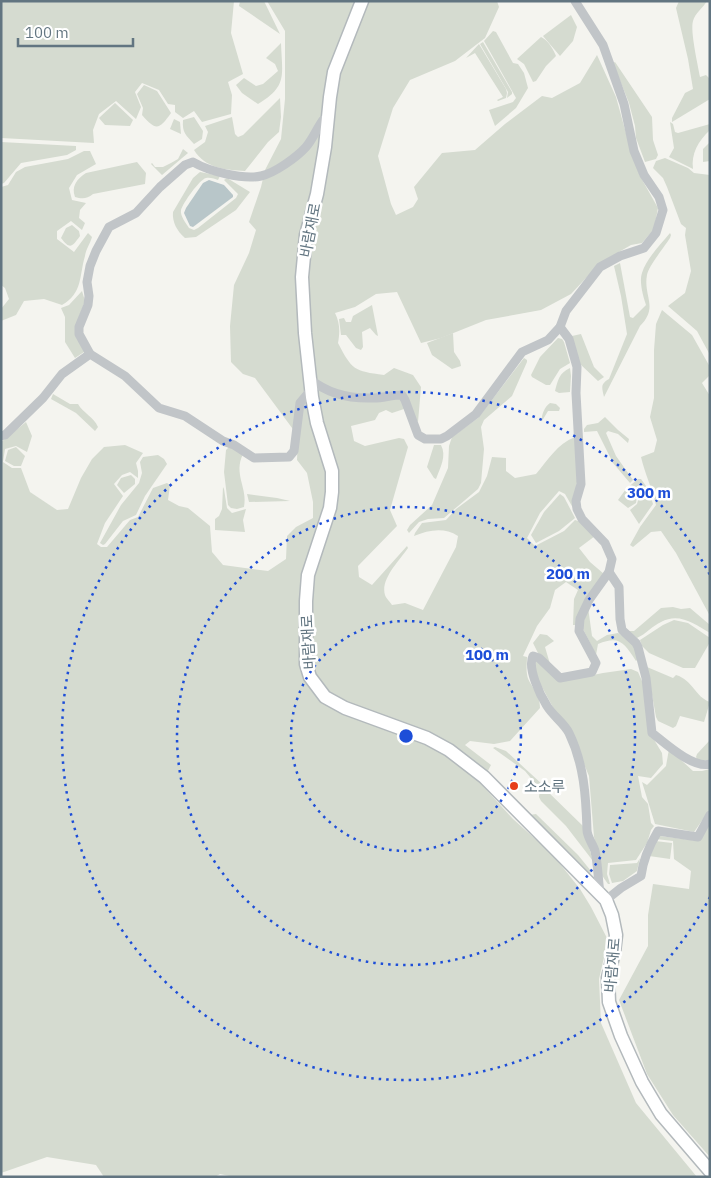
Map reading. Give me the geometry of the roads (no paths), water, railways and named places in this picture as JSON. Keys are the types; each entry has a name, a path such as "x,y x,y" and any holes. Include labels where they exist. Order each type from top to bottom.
{"street":[{"name":"바람재로","path":"362,1 334,72 317,194 306,234 302,278 310,384 317,423 332,471 330,508 308,575 306,664 310,677 324,697 345,708 427,738 449,750 473,768 603,897 612,916 616,935 608,978 609,1002 621,1036 642,1082 661,1114 710,1171"},
{"path":"328,120 323,120 308,145 298,155 262,176 254,177 219,173 193,162 185,165 160,187 136,213 109,227 90,266 87,282 88,305 79,327 80,334 90,354 126,376 159,408 185,416 223,441 234,445 254,458 289,457 294,451 300,403 310,384 333,394 374,398 402,395 418,436 425,439 442,439 476,414 522,352 548,340 560,327 566,311 600,267 620,256 644,248 656,233 663,210 659,196 644,175 634,151 624,104 603,45 575,1"},
{"path":"560,327 569,339 577,367 576,393 582,484 576,501 577,509 582,519 605,543 612,559 609,572 589,600 580,619 579,631 596,663 592,672 560,678 539,658 533,656 531,661 538,689 547,706 568,731 582,770 585,787 587,832 594,848 597,861 596,868 603,897 642,876 642,866 648,846 658,831 698,837 710,815"},
{"path":"1,436 5,435 39,402 62,374 90,354"},
{"path":"609,572 619,587 622,630 638,647 646,678 652,733 696,764 710,764"}],"place":[{"name":"소소루","path":"514,786"}]}
